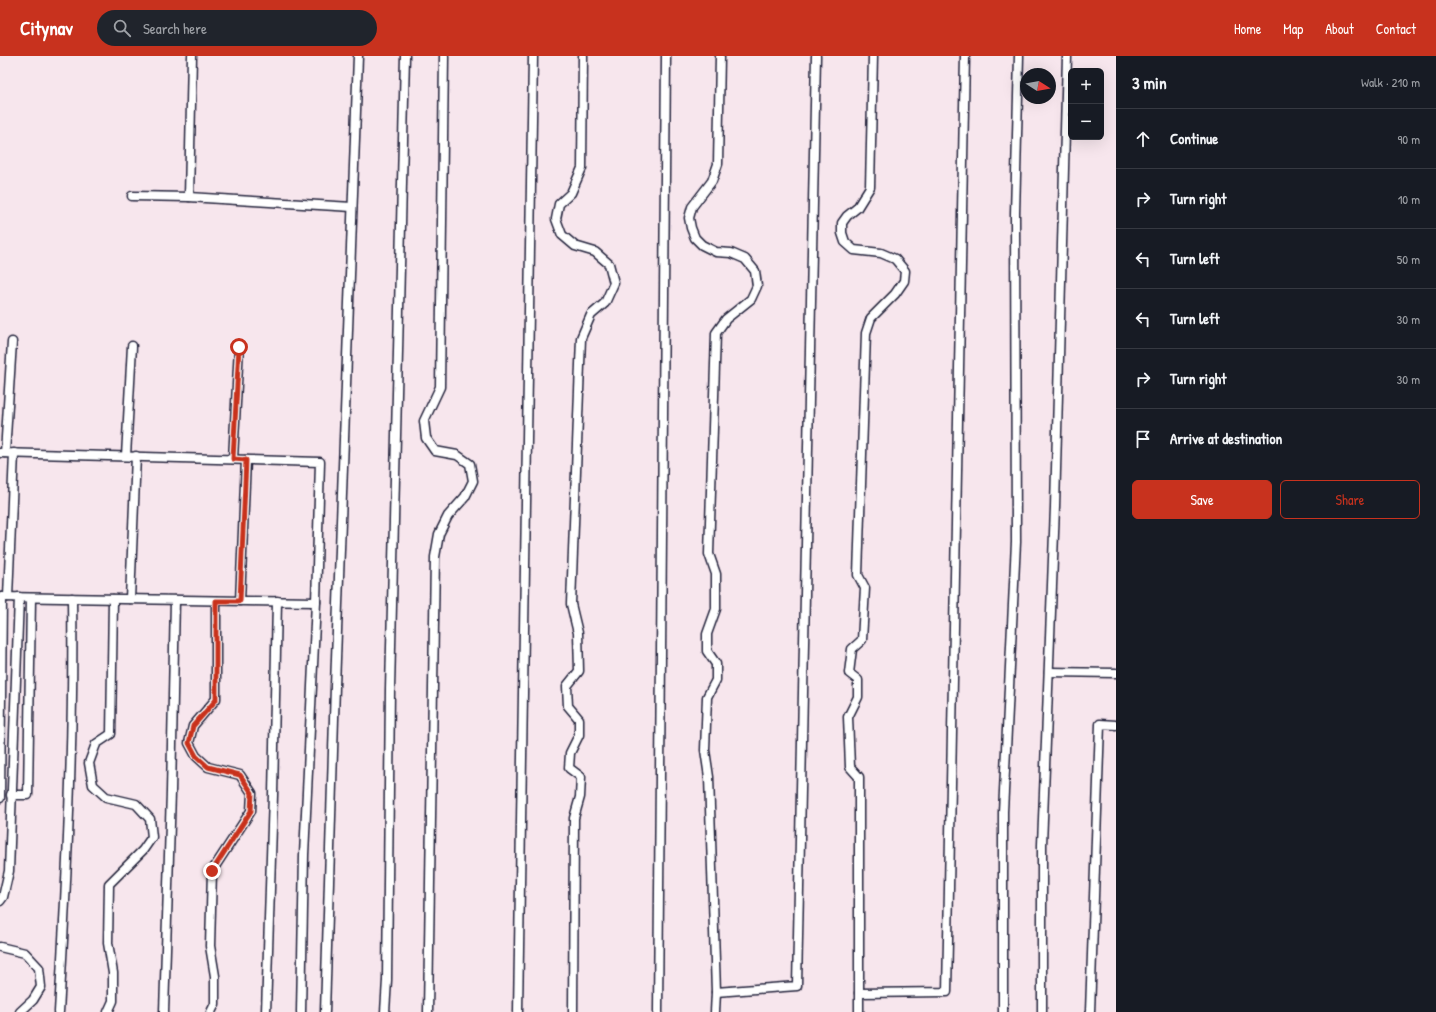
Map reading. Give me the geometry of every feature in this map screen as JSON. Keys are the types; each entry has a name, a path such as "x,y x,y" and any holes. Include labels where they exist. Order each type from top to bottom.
{"lane":[{"path":"189,197 192,56"},
{"path":"325,1012 335,686 358,56"},
{"path":"385,1012 387,980 391,673 405,56"},
{"path":"428,1012 435,557 439,534 448,516 465,497 473,481 470,464 457,455 435,451 426,438 424,421 440,387 444,56"},
{"path":"518,1012 533,56"},
{"path":"573,1012 574,818 580,797 581,777 570,768 570,753 579,735 579,719 568,706 567,686 579,671 578,633 571,604 580,338 591,315 605,303 614,284 609,264 595,252 575,246 566,239 562,235 556,219 559,204 571,192 582,168 583,56"},
{"path":"658,1012 666,56"},
{"path":"716,1012 709,777 705,750 707,697 716,680 716,664 707,651 707,634 716,609 716,574 709,554 716,333 726,319 751,299 757,286 755,271 745,259 731,253 716,252 702,245 695,238 690,228 689,218 692,207 712,181 718,164 720,56"},
{"path":"716,992 797,986 816,56"},
{"path":"859,1012 859,777 850,767 848,717 858,697 858,680 850,673 852,649 862,640 865,588 858,575 866,333 871,318 895,294 904,281 905,271 895,259 881,253 854,250 845,242 842,233 842,223 847,216 857,208 870,187 873,56"},
{"path":"859,994 947,992 965,56"},
{"path":"1003,1012 1003,812 1016,542 1015,214 1019,56"},
{"path":"1042,1012 1042,845 1055,508 1067,56"},
{"path":"132,196 189,197 352,207"},
{"path":"12,342 3,453 320,462 316,602 304,855 301,1012"},
{"path":"126,456 132,346"},
{"path":"233,459 239,347"},
{"path":"0,798 4,597 14,453"},
{"path":"130,599 136,456"},
{"path":"240,601 246,460"},
{"path":"4,597 316,602"},
{"path":"0,900 3,897 9,871 19,597"},
{"path":"12,795 28,795 31,598"},
{"path":"59,1012 67,881 73,679 72,598"},
{"path":"108,1012 113,1001 113,973 108,943 109,884 144,850 152,837 150,819 136,804 106,797 93,785 89,763 96,744 111,734 113,599"},
{"path":"164,1012 171,800 175,600"},
{"path":"211,1012 215,1004 214,976 210,946 212,871 251,811 252,793 240,775 208,767 196,756 189,743 193,726 216,700 216,601"},
{"path":"266,1012 277,601"},
{"path":"1049,672 1116,673"},
{"path":"1090,1012 1100,724 1116,725"},
{"path":"0,947 25,953 39,968 41,987 33,1000 20,1012"}],"route":[{"path":"212,871 251,811 252,793 240,775 225,770 208,767 196,756 189,743 193,726 216,700 216,601 240,601 246,460 233,459 239,347"}]}
